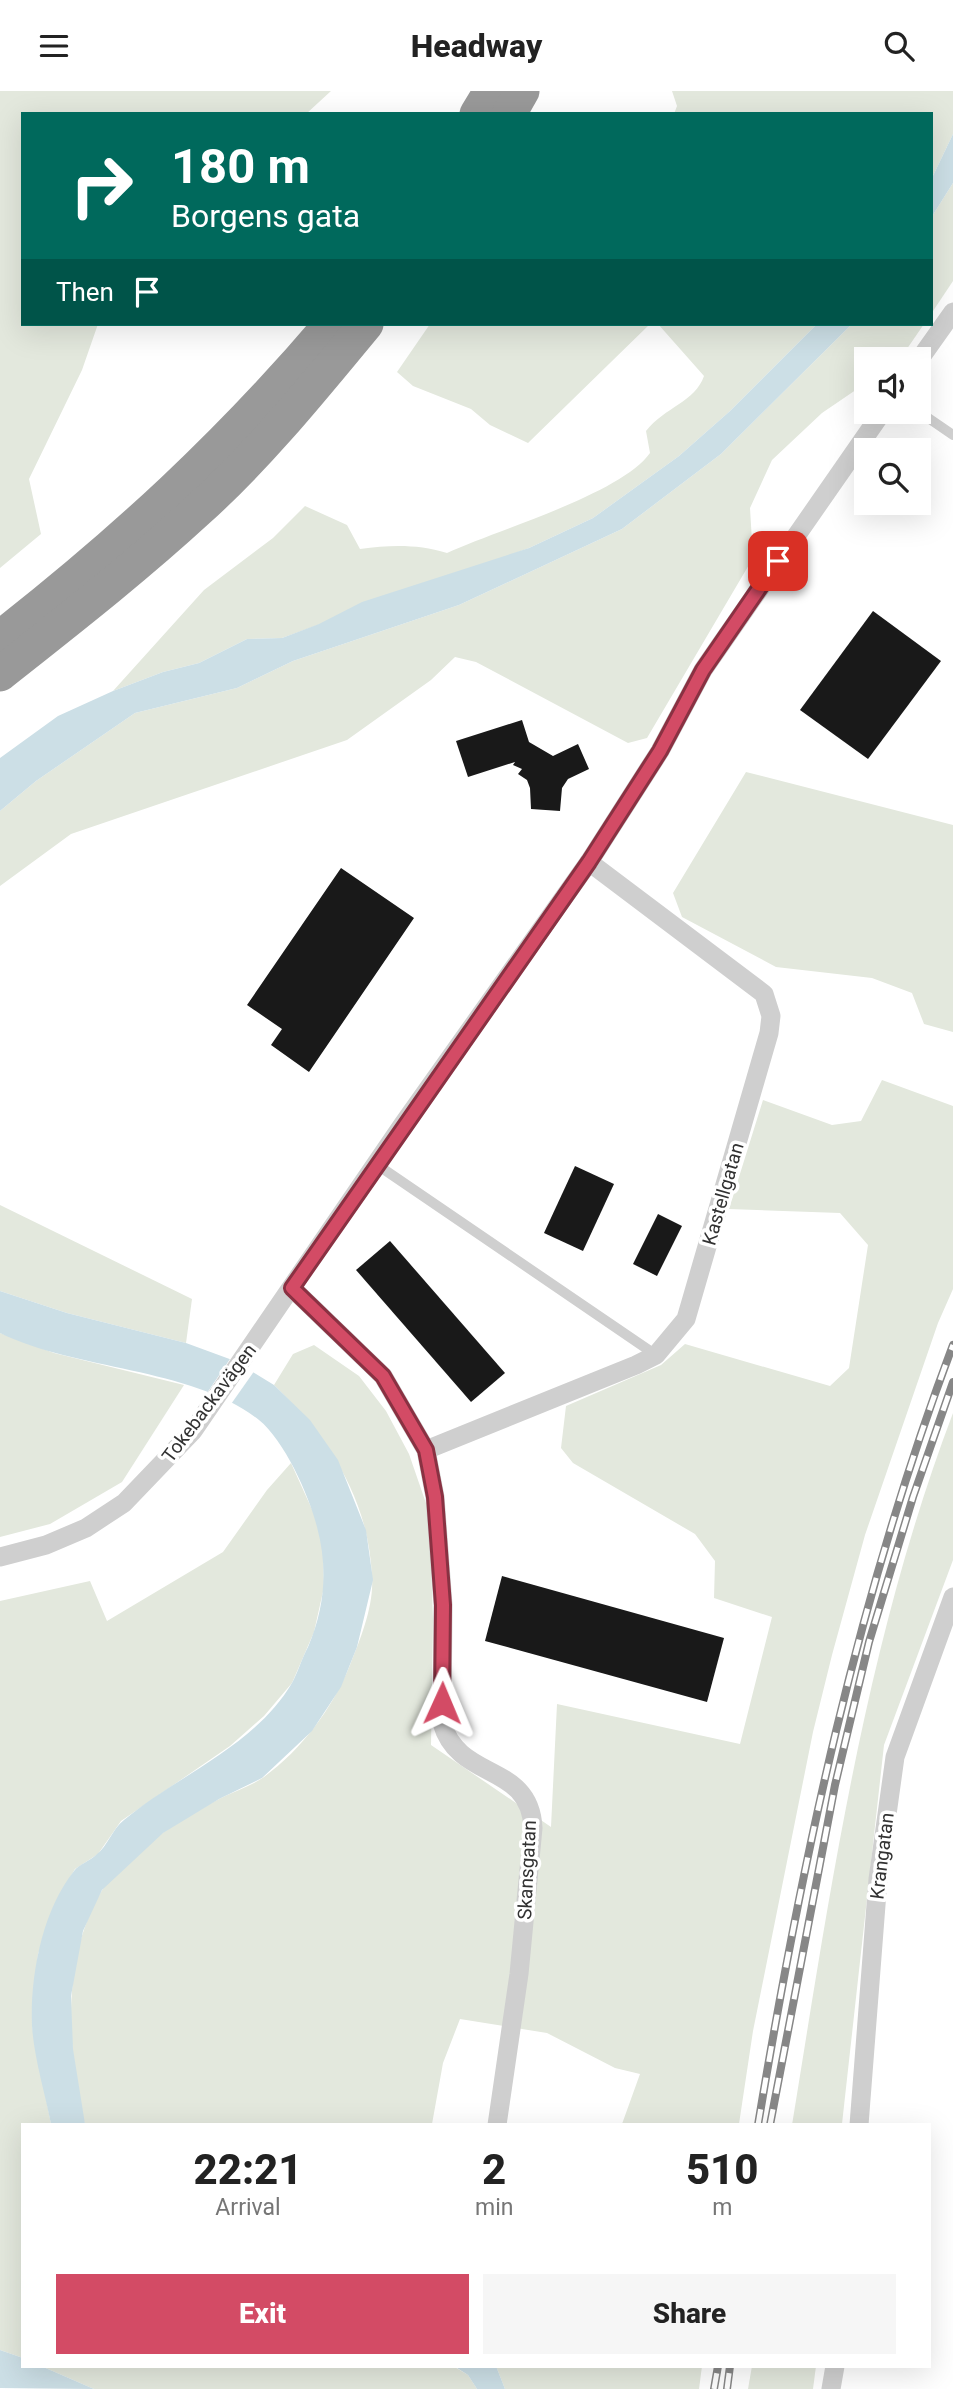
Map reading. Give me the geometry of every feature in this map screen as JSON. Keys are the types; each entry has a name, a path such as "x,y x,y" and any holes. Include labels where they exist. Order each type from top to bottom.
{"highway":[{"path":"478,112 491,91"},
{"path":"510,112 522,91"},
{"path":"0,638 88,567 180,486 273,392 329,326"},
{"path":"0,674 107,589 200,509 293,413 364,326"}],"street":[{"path":"929,347 953,312"},
{"name":"Tokebackavägen","path":"0,1557 46,1545 86,1528 114,1509 164,1464 193,1431 376,1164 589,862 660,751 703,670 874,424"},
{"name":"Kastellgatan","path":"426,1450 610,1378 656,1355 687,1319 769,1033 769,1002 748,979 589,862"},
{"name":"Skansgatan","path":"292,1288 383,1376 426,1450 435,1497 443,1605 444,1730 459,1754 519,1790 533,1820 519,1974 496,2123"},
{"name":"Krangatan","path":"859,2123 877,1879 895,1757 953,1597"},
{"path":"831,2389 835,2368"}],"lane":[{"path":"931,420 953,435"},
{"path":"376,1164 656,1355"}],"shaded area":[{"path":"0,91 331,91 308,112 21,112 21,326 97,326 82,370 29,479 41,534 0,568"},
{"path":"672,91 953,91 953,134 933,176 933,112 675,112 677,106"},
{"path":"953,134 953,183 933,215 933,176"},
{"path":"953,183 953,281 933,311 933,215"},
{"path":"429,326 648,326 528,443 490,425 471,409 413,386 397,372"},
{"path":"660,326 815,326 730,411 679,456 593,518 529,548 282,638 247,639 199,663 163,672 113,691 204,590 273,538 305,506 347,525 360,549 404,546 447,553 586,497 635,468 650,453 646,431 687,399 700,385 704,376"},
{"path":"815,326 850,326 721,454 622,529 459,605 293,661 237,688 135,713 36,781 0,811 0,758 58,716 163,672 199,663 247,639 282,638 319,624 362,602 529,548 593,518 679,456 730,411"},
{"path":"850,326 923,326 908,347 854,347 854,391 822,413 772,460 750,508 753,558 647,738 628,743 476,662 455,657 431,680 347,740 71,834 0,886 0,811 36,781 135,713 237,688 293,661 459,605 622,529 721,454"},
{"path":"746,772 953,825 953,1032 924,1024 912,993 872,978 776,967 682,917 673,893"},
{"path":"882,1080 953,1106 953,1289 938,1323 865,1535 832,1655 813,1732 753,2031 739,2123 622,2123 640,2074 615,2068 547,2033 460,2019 443,2063 432,2123 85,2123 74,2067 71,2006 79,1947 88,1918 101,1892 123,1864 155,1838 206,1806 259,1780 291,1754 314,1727 334,1697 366,1623 372,1578 369,1549 354,1496 328,1449 274,1385 293,1354 314,1345 359,1376 386,1411 409,1454 429,1512 433,1619 431,1745 551,1827 557,1704 740,1744 772,1617 714,1598 715,1561 695,1534 573,1463 561,1448 566,1406 661,1365 685,1344 830,1386 849,1368 868,1245 840,1213 729,1209 763,1100 832,1125 861,1121"},
{"path":"0,1205 192,1299 186,1343 67,1313 0,1291"},
{"path":"0,1291 67,1313 186,1343 235,1361 274,1385 310,1420 338,1460 366,1530 373,1580 357,1647 341,1687 312,1731 262,1778 219,1799 163,1833 102,1890 83,1931 71,1996 73,2049 85,2123 51,2123 33,2038 32,2007 36,1966 46,1924 54,1905 74,1871 100,1851 120,1824 237,1742 258,1725 276,1705 292,1683 314,1632 323,1588 323,1558 317,1527 302,1484 286,1454 259,1420 232,1403 201,1389 64,1355 0,1333"},
{"path":"0,1333 54,1353 184,1385 122,1482 50,1524 0,1537"},
{"path":"953,1413 953,1560 884,1745 842,2123 792,2123 854,1765 897,1587 923,1499"},
{"path":"291,1463 315,1516 323,1548 324,1587 314,1632 292,1683 264,1716 230,1746 121,1821 98,1854 75,1869 56,1902 38,1954 32,2026 51,2123 21,2123 21,2357 0,2350 0,1601 90,1581 107,1621 223,1552 267,1490"},
{"path":"0,2350 21,2357 21,2368 46,2368 94,2389 0,2388"},
{"path":"46,2368 456,2368 468,2375 477,2389 94,2389"},
{"path":"457,2368 497,2368 505,2389 477,2389 468,2375"},
{"path":"497,2368 702,2368 699,2389 505,2389"},
{"path":"752,2368 816,2368 813,2389 748,2389"}],"pier":[{"path":"232,1356 255,1370 229,1407 205,1396"}],"building":[{"path":"873,611 941,661 868,759 800,710"},
{"path":"522,720 529,742 553,756 578,744 589,769 568,779 562,788 560,811 531,809 530,788 527,780 518,774 522,769 513,765 515,762 468,777 456,741"},
{"path":"341,868 414,918 309,1072 271,1045 282,1029 247,1005"},
{"path":"575,1166 614,1184 583,1251 544,1233"},
{"path":"658,1214 682,1226 657,1276 633,1264"},
{"path":"390,1241 505,1373 471,1402 356,1270"},
{"path":"502,1576 724,1638 707,1702 485,1641"}],"railway":[{"path":"758,2123 794,1927 836,1730 889,1535 953,1345"},
{"path":"770,2123 835,1785 869,1642 913,1497 953,1382"},
{"path":"714,2389 718,2368"},
{"path":"727,2389 730,2368"}],"route":[{"path":"442,1703 443,1605 435,1497 426,1450 395,1392 383,1376 292,1288 403,1125 589,862 660,751 703,670 778,561"}]}
